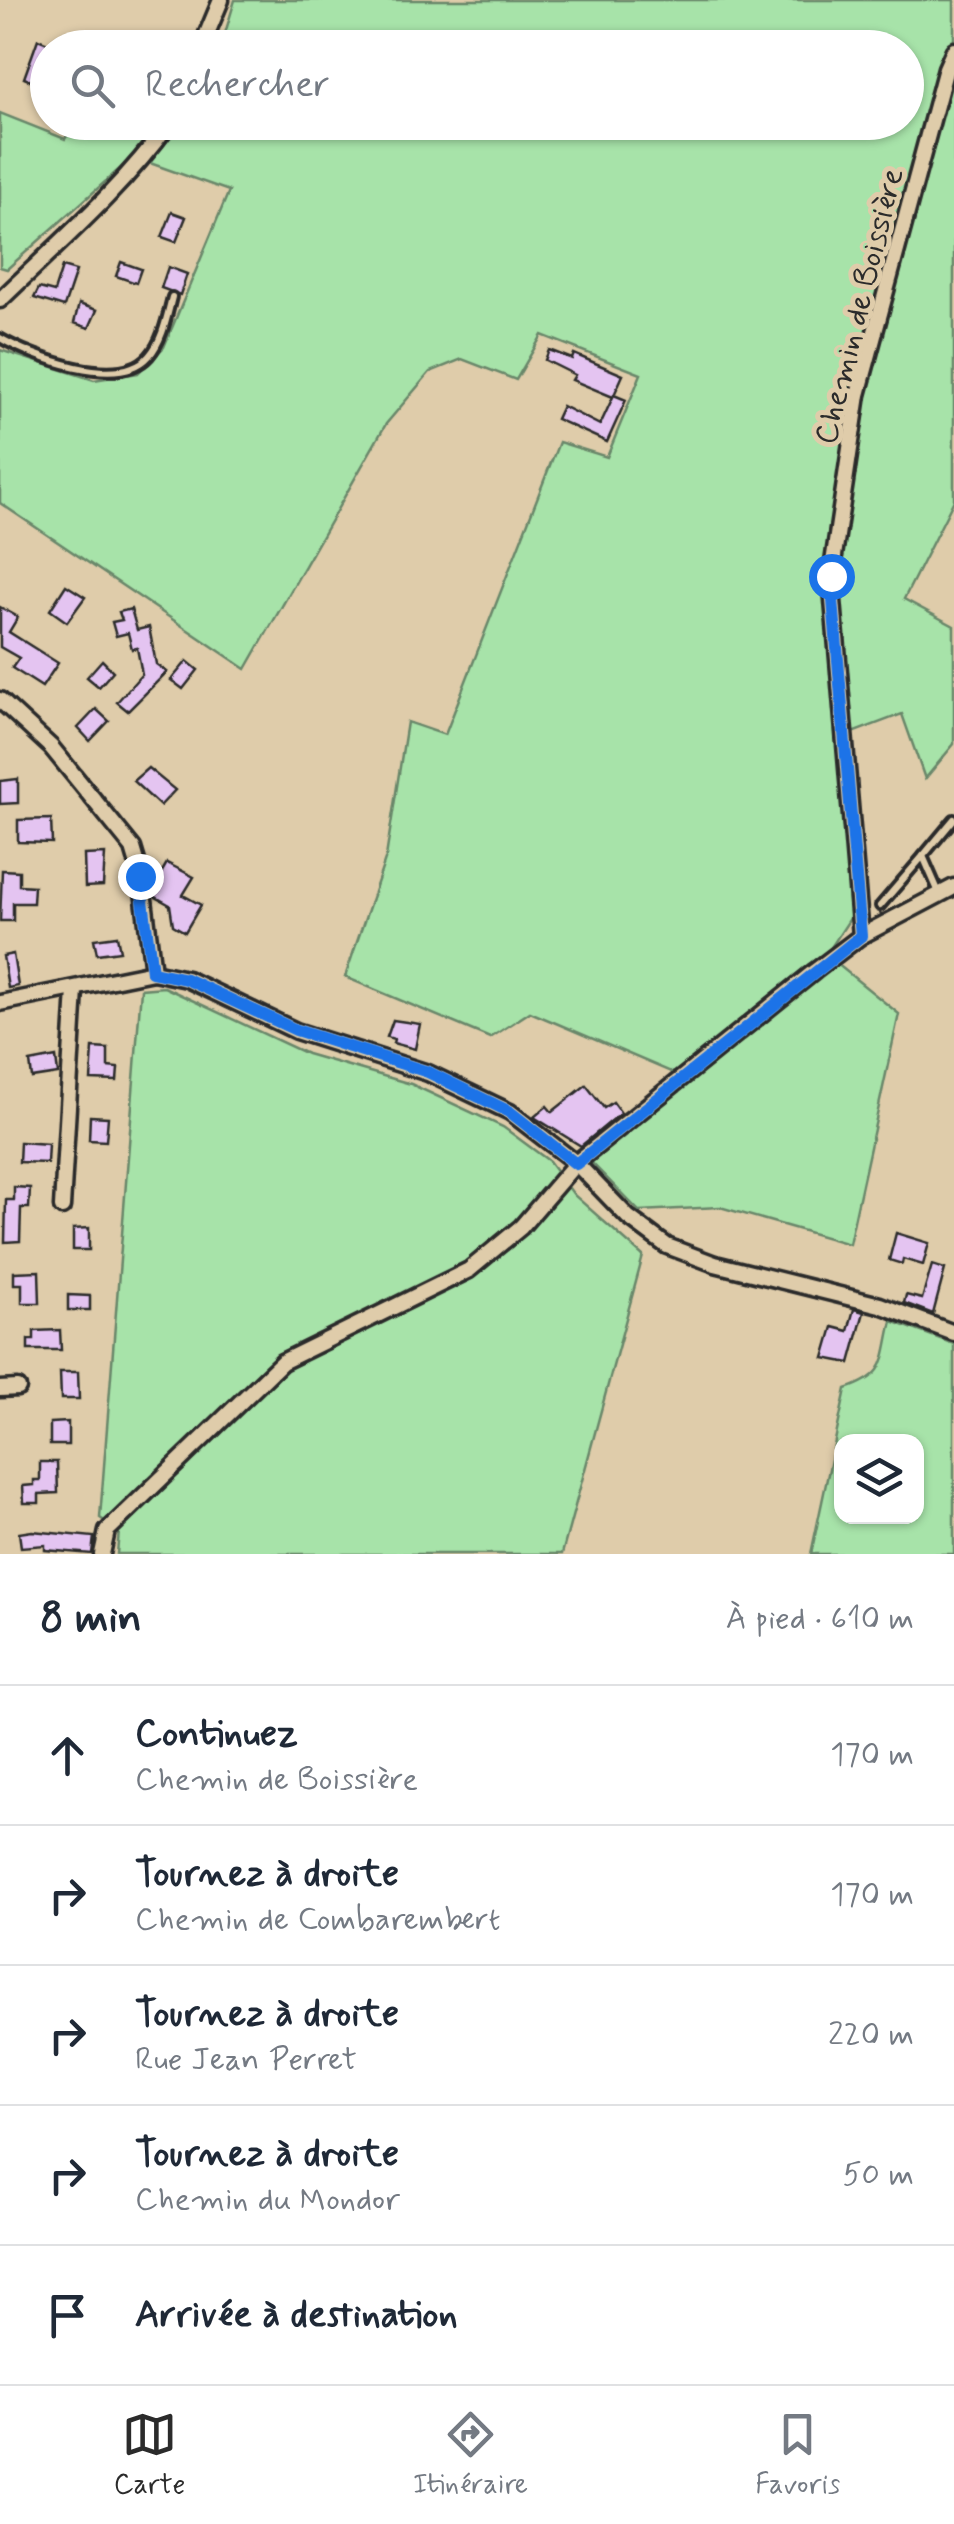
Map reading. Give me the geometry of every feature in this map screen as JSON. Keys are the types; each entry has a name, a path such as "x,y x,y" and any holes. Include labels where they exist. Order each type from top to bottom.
{"street":[{"path":"209,30 220,0"},
{"name":"Chemin de Boissière","path":"861,936 831,576 858,395 954,50"},
{"path":"0,300 78,229 136,169 157,140"},
{"path":"0,700 51,747 132,848 140,876 152,972"},
{"path":"102,1554 107,1531 282,1362 470,1270 521,1227 576,1164 861,936 948,891"},
{"path":"0,1003 152,972 186,979 296,1030 428,1072 510,1112 576,1164 628,1218 667,1246 714,1264 880,1305 954,1333"},
{"path":"62,1207 75,990"},
{"path":"0,1389 18,1388"}],"lane":[{"path":"0,338 19,350 90,369 126,369 150,355 161,335 172,297"},
{"path":"880,906 954,819"},
{"path":"923,856 948,891"}],"green space":[{"path":"235,0 954,0 954,500 904,599 954,626 954,744 925,779 902,714 836,739 851,917 826,955 899,1014 849,1244 720,1207 639,1211 591,1162 690,1080 530,1012 490,1038 345,977 386,857 407,722 445,735 559,442 607,457 641,374 542,335 516,380 462,359 430,372 386,424 246,669 0,503 0,350 94,380 138,373 164,347 229,191 133,157 7,269 0,267 0,113 30,125 30,140 924,140 924,30 226,30"},
{"path":"164,987 307,1054 411,1084 503,1127 549,1161 574,1195 643,1256 562,1554 117,1554 119,1531 100,1518 141,989"},
{"path":"892,1321 954,1344 954,1554 811,1554 834,1446 834,1524 924,1524 924,1434 836,1434 846,1389 870,1378 884,1356"}],"building":[{"path":"172,212 186,217 176,242 162,237"},
{"path":"121,262 141,269 136,283 116,276"},
{"path":"62,267 76,271 64,307 34,298 39,288 54,292"},
{"path":"168,267 187,274 180,295 161,288"},
{"path":"79,304 97,310 89,328 74,323"},
{"path":"549,350 572,359 574,354 623,375 614,395 626,400 607,442 556,419 562,406 600,425 613,397 572,380 575,375 545,360"},
{"path":"66,585 85,597 67,622 50,610"},
{"path":"0,607 18,617 9,632 58,663 42,687 12,668 19,658 0,647"},
{"path":"131,609 137,630 149,627 156,664 167,672 128,711 117,702 142,674 137,648 132,649 128,633 116,636 112,622 122,620 119,612"},
{"path":"102,660 113,671 99,687 87,677"},
{"path":"187,661 198,670 183,689 171,680"},
{"path":"96,709 109,721 90,741 78,728"},
{"path":"148,768 175,790 160,806 133,781"},
{"path":"18,779 18,803 0,804 0,781"},
{"path":"51,819 52,843 18,842 18,820"},
{"path":"105,854 103,886 85,887 84,855"},
{"path":"167,863 194,877 183,895 201,905 185,932 173,925 170,905 154,896 153,887"},
{"path":"2,870 19,871 19,885 34,886 33,903 13,903 13,921 0,921"},
{"path":"117,936 120,951 97,954 94,939"},
{"path":"13,954 18,986 8,988 3,956"},
{"path":"393,1020 420,1024 415,1049 393,1043 394,1039 387,1037"},
{"path":"93,1048 108,1049 108,1067 118,1068 117,1081 91,1080"},
{"path":"56,1057 58,1074 32,1078 30,1062"},
{"path":"586,1085 604,1108 613,1102 621,1113 581,1146 534,1117 547,1106 552,1112"},
{"path":"90,1116 108,1117 106,1141 89,1140"},
{"path":"20,1142 48,1144 47,1163 19,1162"},
{"path":"14,1187 30,1188 29,1208 21,1208 20,1241 5,1242 6,1200 14,1200"},
{"path":"89,1228 89,1250 73,1250 73,1229"},
{"path":"896,1233 929,1243 923,1265 903,1259 902,1264 889,1260"},
{"path":"932,1265 945,1269 933,1314 904,1303 906,1295 922,1299"},
{"path":"39,1271 40,1303 22,1303 22,1284 14,1284 14,1272"},
{"path":"68,1295 90,1296 90,1310 68,1310"},
{"path":"854,1309 864,1312 850,1363 824,1358 833,1327 848,1331"},
{"path":"60,1330 61,1350 28,1350 28,1340 34,1340 34,1331"},
{"path":"60,1372 78,1372 79,1399 61,1399"},
{"path":"68,1422 68,1445 50,1445 50,1423"},
{"path":"40,1462 57,1462 58,1493 39,1494 39,1503 24,1503 23,1486 40,1480"},
{"path":"19,1533 94,1537 92,1554 45,1550 45,1545 21,1547"}],"route":[{"path":"140,876 152,972 186,979 296,1030 428,1072 510,1112 576,1164 861,936 831,576"}]}
